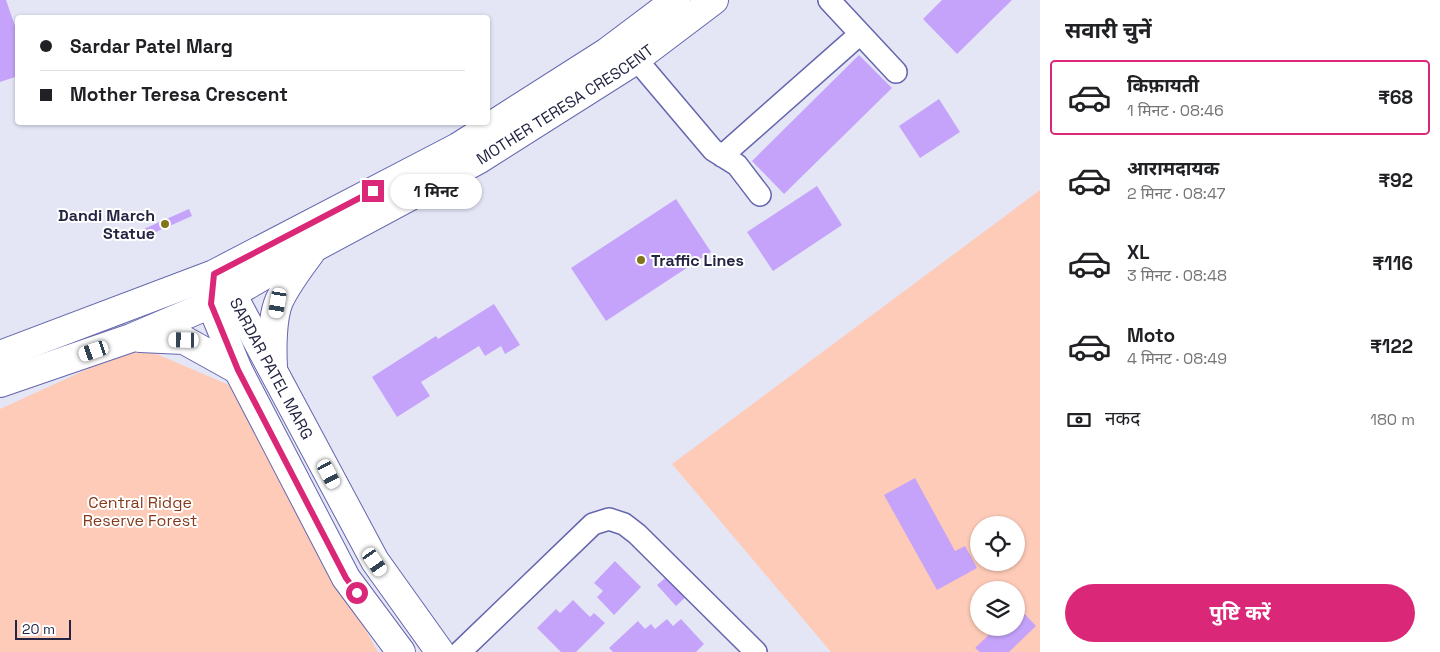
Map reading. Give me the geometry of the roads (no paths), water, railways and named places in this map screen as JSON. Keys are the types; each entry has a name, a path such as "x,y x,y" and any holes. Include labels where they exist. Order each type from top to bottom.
{"main road":[{"name":"MOTHER TERESA CRESCENT","path":"0,355 214,274 458,147 607,52 676,0"},
{"name":"MOTHER TERESA CRESCENT","path":"0,383 131,338 222,299 274,269 478,160 636,58 714,0"},
{"path":"273,369 273,332 278,303 291,280 315,247"},
{"name":"SARDAR PATEL MARG","path":"214,274 222,299 238,370 346,578 401,652"},
{"name":"SARDAR PATEL MARG","path":"222,299 273,369 375,562 459,651"},
{"path":"131,338 184,340 238,370"}],"street":[{"path":"829,0 896,72"},
{"path":"722,156 860,34"},
{"path":"636,58 713,150 737,165 760,195"},
{"path":"459,651 593,524 609,519 624,524 637,534 756,652"}],"place":[{"name":"Dandi March Statue","path":"165,224"},
{"name":"Traffic Lines","path":"641,260"}],"park label":[{"name":"Central Ridge Reserve Forest","path":"140,511"}]}
